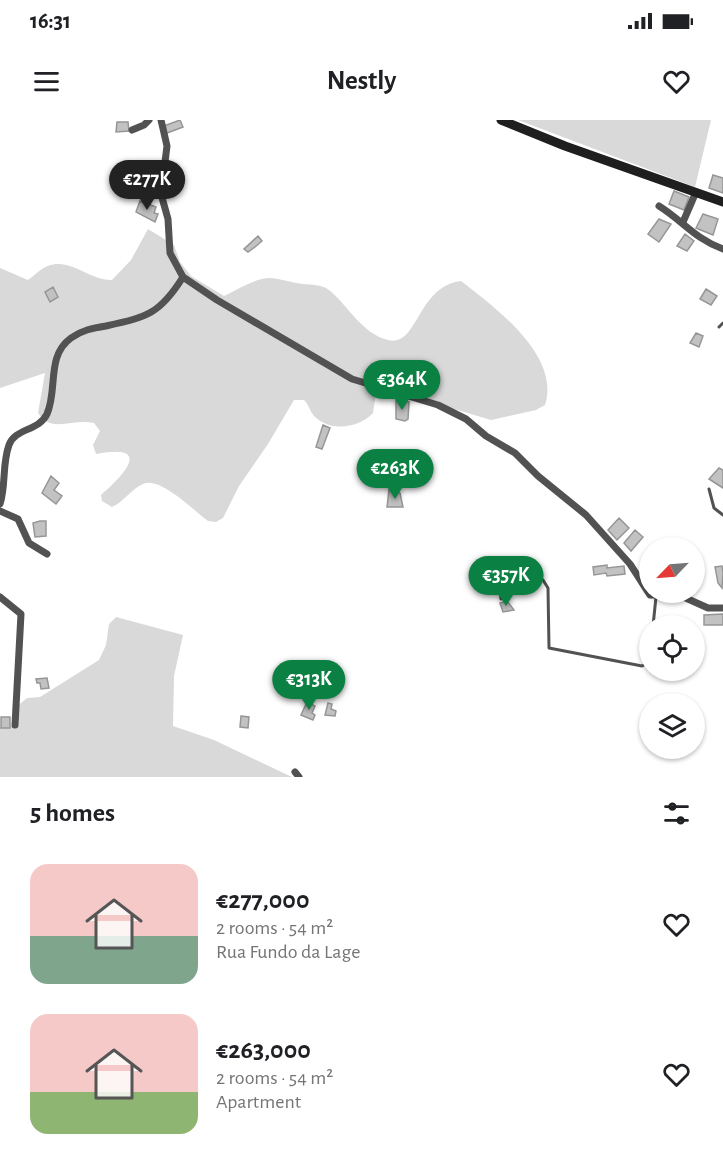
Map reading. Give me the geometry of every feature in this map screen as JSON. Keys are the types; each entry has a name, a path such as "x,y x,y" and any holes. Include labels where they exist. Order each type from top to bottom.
{"main road":[{"path":"501,120 535,135 723,202"}],"street":[{"path":"132,130 149,120"},
{"path":"161,120 166,149 161,194 168,219 170,253 183,277 217,300 352,379 438,405 462,416 486,436 515,453 540,478 582,511 630,564 639,578"},
{"path":"683,222 696,192"},
{"path":"659,206 683,222 699,239 723,249"},
{"path":"0,504 9,444 17,435 38,425 46,416 56,359 61,347 86,330 133,320 153,313 165,303 183,277"},
{"path":"0,511 18,519 29,543 47,554"},
{"path":"0,597 21,614 15,725"},
{"path":"698,603 710,608 723,608"}],"lane":[{"path":"719,327 723,323"},
{"path":"709,489 713,505 723,515"},
{"path":"501,599 500,587 504,583 543,580 548,588 549,648 639,665"}],"shaded area":[{"path":"518,120 711,120 695,187"},
{"path":"148,229 174,245 180,262 191,276 224,296 265,278 320,286 336,296 370,332 388,340 398,340 406,335 435,293 446,285 461,281 506,318 534,351 543,368 547,386 545,405 536,410 491,420 377,386 373,413 353,425 337,426 329,425 315,417 304,400 294,400 268,444 239,486 223,518 216,522 208,521 167,490 150,483 139,486 112,507 102,501 101,495 125,470 129,457 124,453 114,452 96,454 93,445 100,431 94,423 56,424 43,419 38,413 45,373 0,388 0,268 28,280 45,267 56,264 112,280 131,260"},
{"path":"116,617 183,635 174,676 173,726 214,740 292,777 0,777 0,727 13,726 14,709 27,698 40,697 99,660 106,645 109,624"}],"building":[{"path":"180,120 183,127 167,133 164,126"},
{"path":"117,122 128,122 129,131 116,132"},
{"path":"130,163 143,164 142,176 129,175"},
{"path":"713,175 723,178 723,193 709,188"},
{"path":"674,191 689,197 684,210 669,204"},
{"path":"140,201 156,207 154,213 158,214 155,222 136,212"},
{"path":"703,214 718,219 713,235 696,228"},
{"path":"659,219 671,224 659,242 648,234"},
{"path":"685,234 694,241 687,251 677,246"},
{"path":"258,236 262,241 248,252 244,249"},
{"path":"53,287 58,297 50,302 45,292"},
{"path":"706,289 717,296 711,305 700,299"},
{"path":"696,333 703,336 699,347 690,343"},
{"path":"396,401 409,402 408,419 405,421 396,419"},
{"path":"323,425 330,428 322,449 316,447"},
{"path":"719,468 723,470 723,488 709,479"},
{"path":"51,476 59,483 54,490 62,496 56,504 42,493"},
{"path":"389,490 400,493 403,507 387,507"},
{"path":"619,518 629,528 617,540 608,530"},
{"path":"46,521 46,536 35,537 33,523"},
{"path":"635,530 643,537 639,537 639,542 631,551 624,543"},
{"path":"607,565 607,568 624,566 625,574 594,575 593,567"},
{"path":"722,566 722,588 718,583 715,567"},
{"path":"507,601 514,610 503,612 500,603"},
{"path":"723,614 723,625 705,625 704,615"},
{"path":"47,678 49,688 41,689 36,679"},
{"path":"307,702 315,706 312,713 315,715 313,720 301,715"},
{"path":"328,703 332,704 331,709 336,711 335,716 325,715"},
{"path":"241,716 249,717 248,728 240,727"},
{"path":"1,717 10,717 10,728 1,728"}]}
